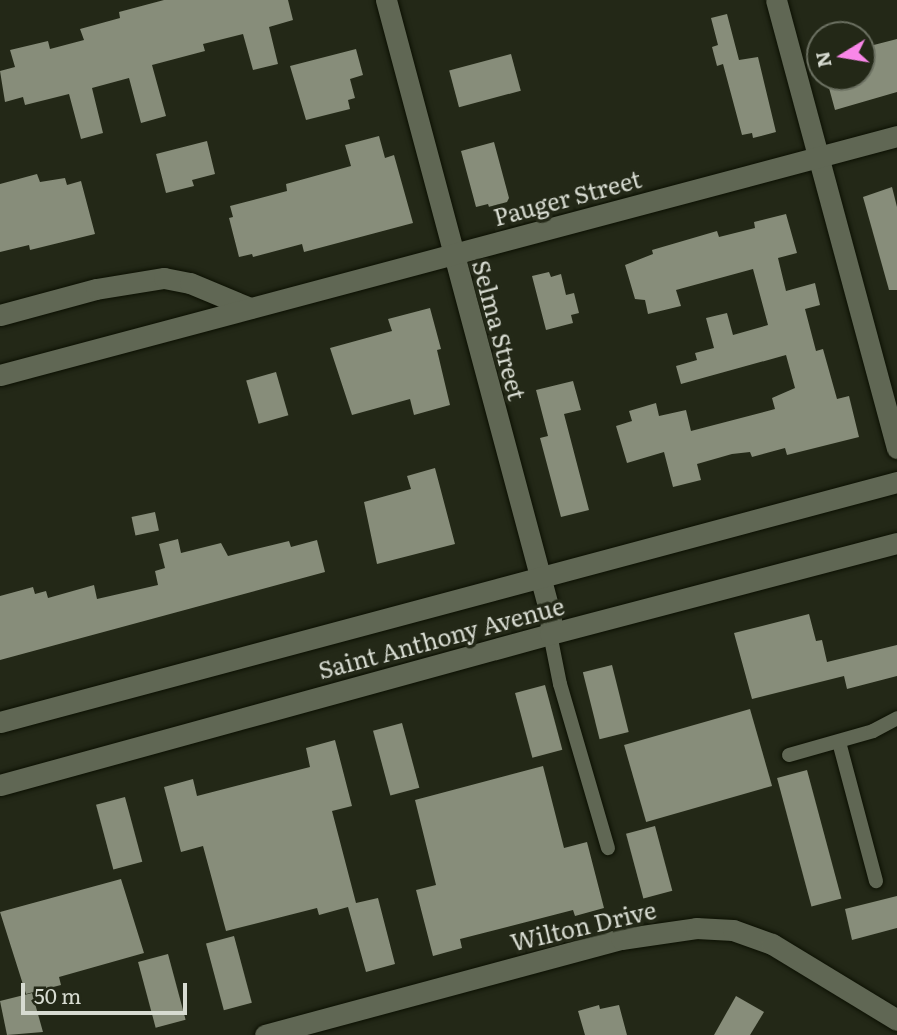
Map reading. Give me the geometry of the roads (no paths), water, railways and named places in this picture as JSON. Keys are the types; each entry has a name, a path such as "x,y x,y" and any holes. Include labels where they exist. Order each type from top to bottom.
{"street":[{"name":"Selma Street","path":"386,0 551,617 550,634"},
{"path":"776,0 897,448"},
{"name":"Pauger Street","path":"0,375 897,136"},
{"path":"0,315 96,289 164,278 190,283 250,308"},
{"name":"Saint Anthony Avenue","path":"0,722 897,482"},
{"name":"Saint Anthony Avenue","path":"0,785 550,634 897,543"},
{"name":"Wilton Drive","path":"265,1035 621,939 696,928 733,930 772,944 897,1021"},
{"path":"889,1035 897,1021"}],"lane":[{"path":"550,634 560,684 608,848"},
{"path":"789,755 873,732 897,718"},
{"path":"839,742 876,881"}]}
